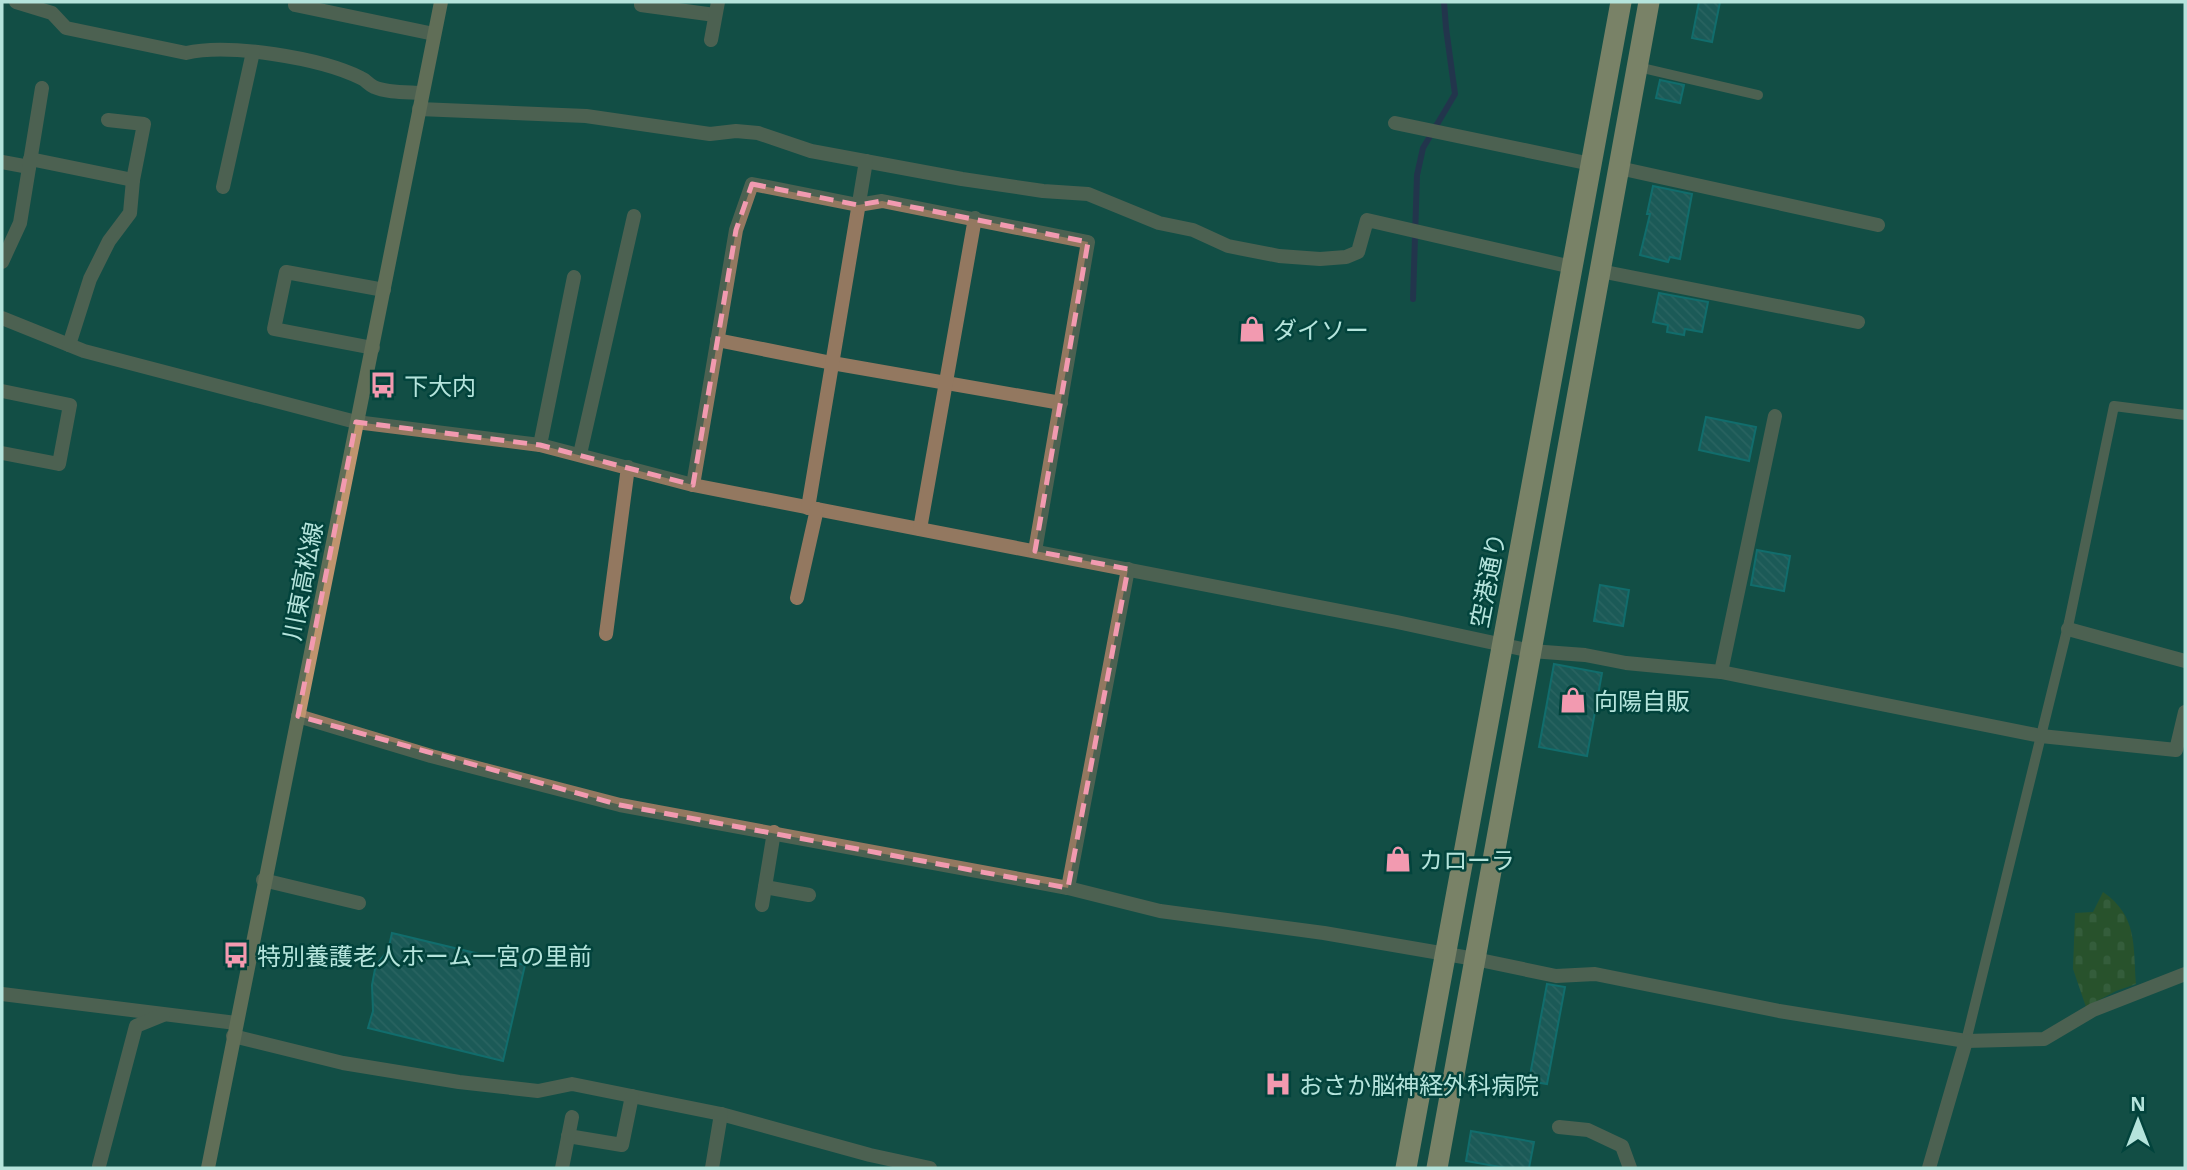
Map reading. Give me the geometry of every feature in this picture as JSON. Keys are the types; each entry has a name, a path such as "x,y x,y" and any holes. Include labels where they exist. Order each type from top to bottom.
{"highway":[{"name":"空港通り","path":"1406,1168 1621,2"},
{"path":"1437,1168 1649,2"}],"main road":[{"name":"川東高松線","path":"208,1168 263,880 373,348 441,2"}],"street":[{"path":"16,2 52,13 66,28 186,53 204,49 253,52 313,63 361,78 375,88 422,93"},
{"path":"296,2 295,5 434,34"},
{"path":"641,2 640,5 716,9 711,40"},
{"path":"223,187 253,52"},
{"path":"2,262 20,223 42,88"},
{"path":"419,109 586,116 710,134 736,131 758,133 811,151 976,181 1043,191 1088,194 1158,223 1192,230 1228,246 1279,256 1320,259 1346,257 1358,252 1367,220 1572,267"},
{"path":"69,345 90,279 109,240 130,213 133,180 144,124 108,120"},
{"path":"1395,122 1591,164"},
{"path":"797,598 866,161"},
{"path":"2,162 30,163 133,180"},
{"path":"1619,168 1878,225"},
{"path":"693,485 736,230 752,184 858,205 882,201 975,218 1088,242 1035,551"},
{"path":"580,454 634,216"},
{"path":"920,529 975,218"},
{"path":"1600,271 1858,322"},
{"path":"373,348 274,329 286,272 384,290"},
{"path":"540,445 575,277"},
{"path":"2,318 97,355 356,422 540,445 693,485 1397,622 1531,651 1721,672 2041,736 2176,750 2185,712"},
{"path":"717,340 1061,403"},
{"path":"2,391 70,405 59,464 2,453"},
{"path":"1721,672 1775,416"},
{"path":"606,634 628,467"},
{"path":"1069,888 1128,569"},
{"path":"2067,629 2185,662"},
{"path":"298,716 431,756 620,806 1069,888 1160,911 1255,923 1475,958 1556,976 1595,974 1779,1012 1966,1041 2044,1039 2093,1010 2185,974"},
{"path":"762,905 774,832"},
{"path":"263,880 359,903"},
{"path":"765,887 809,895"},
{"path":"2,995 166,1014 234,1029 343,1063 459,1082 538,1091 572,1084 721,1114 869,1162 930,1168"},
{"path":"99,1166 135,1026 166,1014"},
{"path":"1929,1168 1966,1041"},
{"path":"568,1136 622,1145 632,1096"},
{"path":"712,1168 721,1114"},
{"path":"562,1168 572,1117"},
{"path":"1559,1127 1588,1130 1622,1146 1630,1168"}],"lane":[{"path":"1637,67 1758,95"},
{"path":"1966,1041 1995,932 2019,820 2067,629 2114,405 2185,415"}],"highlighted area":[{"path":"752,184 858,205 882,201 1088,242 1035,551 1128,569 1068,888 620,805 298,716 356,422 540,445 693,485 736,230"}],"green space":[{"path":"2103,892 2123,911 2132,933 2136,984 2086,1007 2073,969 2075,913 2093,912"}],"building":[{"path":"1699,2 1720,2 1712,42 1692,38"},
{"path":"1660,80 1684,85 1680,103 1656,98"},
{"path":"1653,186 1692,194 1680,259 1670,257 1668,262 1640,255 1650,214 1647,214"},
{"path":"1659,293 1708,302 1702,332 1685,329 1684,335 1667,332 1668,325 1653,322"},
{"path":"1706,417 1756,427 1749,461 1699,450"},
{"path":"1757,550 1790,556 1784,591 1751,585"},
{"path":"1600,585 1629,590 1623,626 1594,621"},
{"path":"1554,664 1602,673 1587,756 1539,747"},
{"path":"392,933 525,965 503,1061 368,1028 373,1011 372,985 375,969 388,951"},
{"path":"1547,984 1565,987 1547,1084 1529,1081"},
{"path":"1471,1131 1534,1142 1529,1168 1506,1168 1466,1161"}],"waterway":[{"path":"1413,299 1417,175 1423,148 1455,94 1444,2"}],"place":[{"name":"ダイソー","path":"1252,329"},
{"name":"下大内","path":"383,385"},
{"name":"向陽自販","path":"1573,700"},
{"name":"カローラ","path":"1398,859"},
{"name":"特別養護老人ホーム一宮の里前","path":"236,955"},
{"name":"おさか脳神経外科病院","path":"1278,1084"}]}
